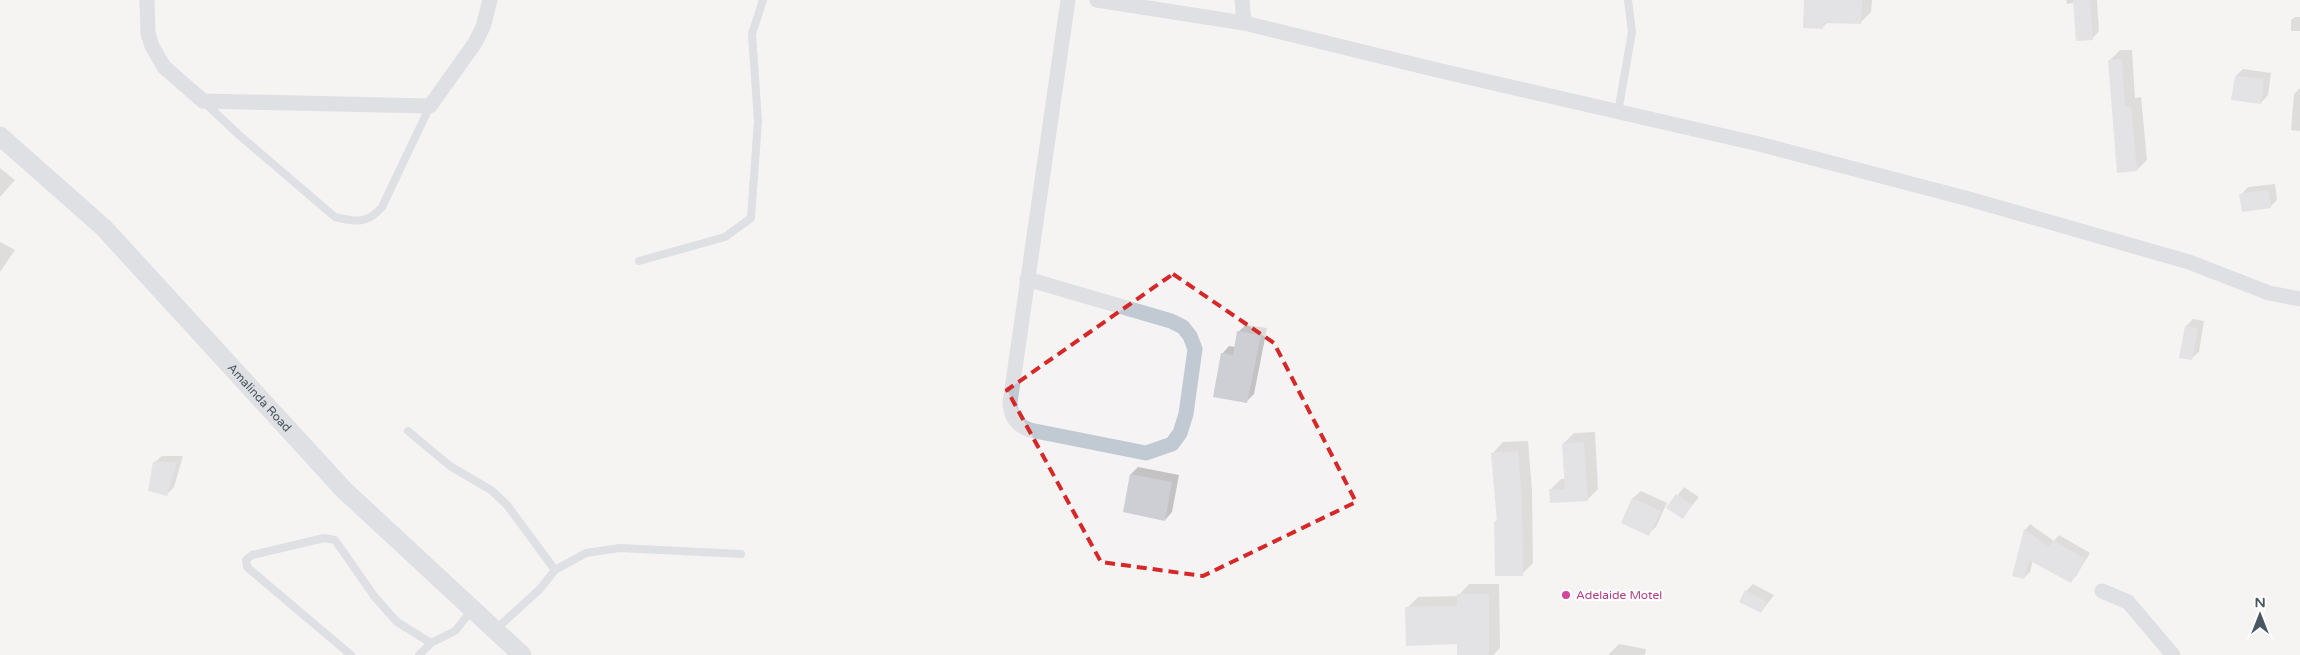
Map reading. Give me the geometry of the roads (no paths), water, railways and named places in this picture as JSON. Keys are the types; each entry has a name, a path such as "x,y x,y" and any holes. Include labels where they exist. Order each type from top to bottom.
{"street":[{"path":"147,0 148,33 152,46 164,67 203,101 430,106 475,43 483,27 490,0"},
{"path":"1027,279 1183,326 1190,336 1195,349 1186,414 1180,433 1172,444 1146,454 1030,430 1019,426 1011,415 1010,403 1027,279 1068,0"},
{"path":"1097,0 1244,23 1759,144 1968,199 2189,262 2269,293 2300,299"},
{"path":"1242,0 1244,23"},
{"name":"Amalinda Road","path":"0,136 104,228 344,490 522,655"},
{"path":"2102,591 2128,602 2173,655"}],"lane":[{"path":"639,262 725,237 751,218 756,170 758,121 752,34 763,0"},
{"path":"1618,112 1632,32 1628,0"},
{"path":"203,101 239,135 335,217 348,220 363,220 374,217 382,207 430,106"},
{"path":"408,430 450,466 491,490 507,505 555,570"},
{"path":"351,655 247,567 246,560 252,555 324,538 335,540 374,596 397,622 432,643"},
{"path":"496,629 540,589 555,570 586,553 620,548 741,554"},
{"path":"419,655 432,643 455,631 473,608"}],"place":[{"name":"Adelaide Motel","path":"1566,595"}]}
